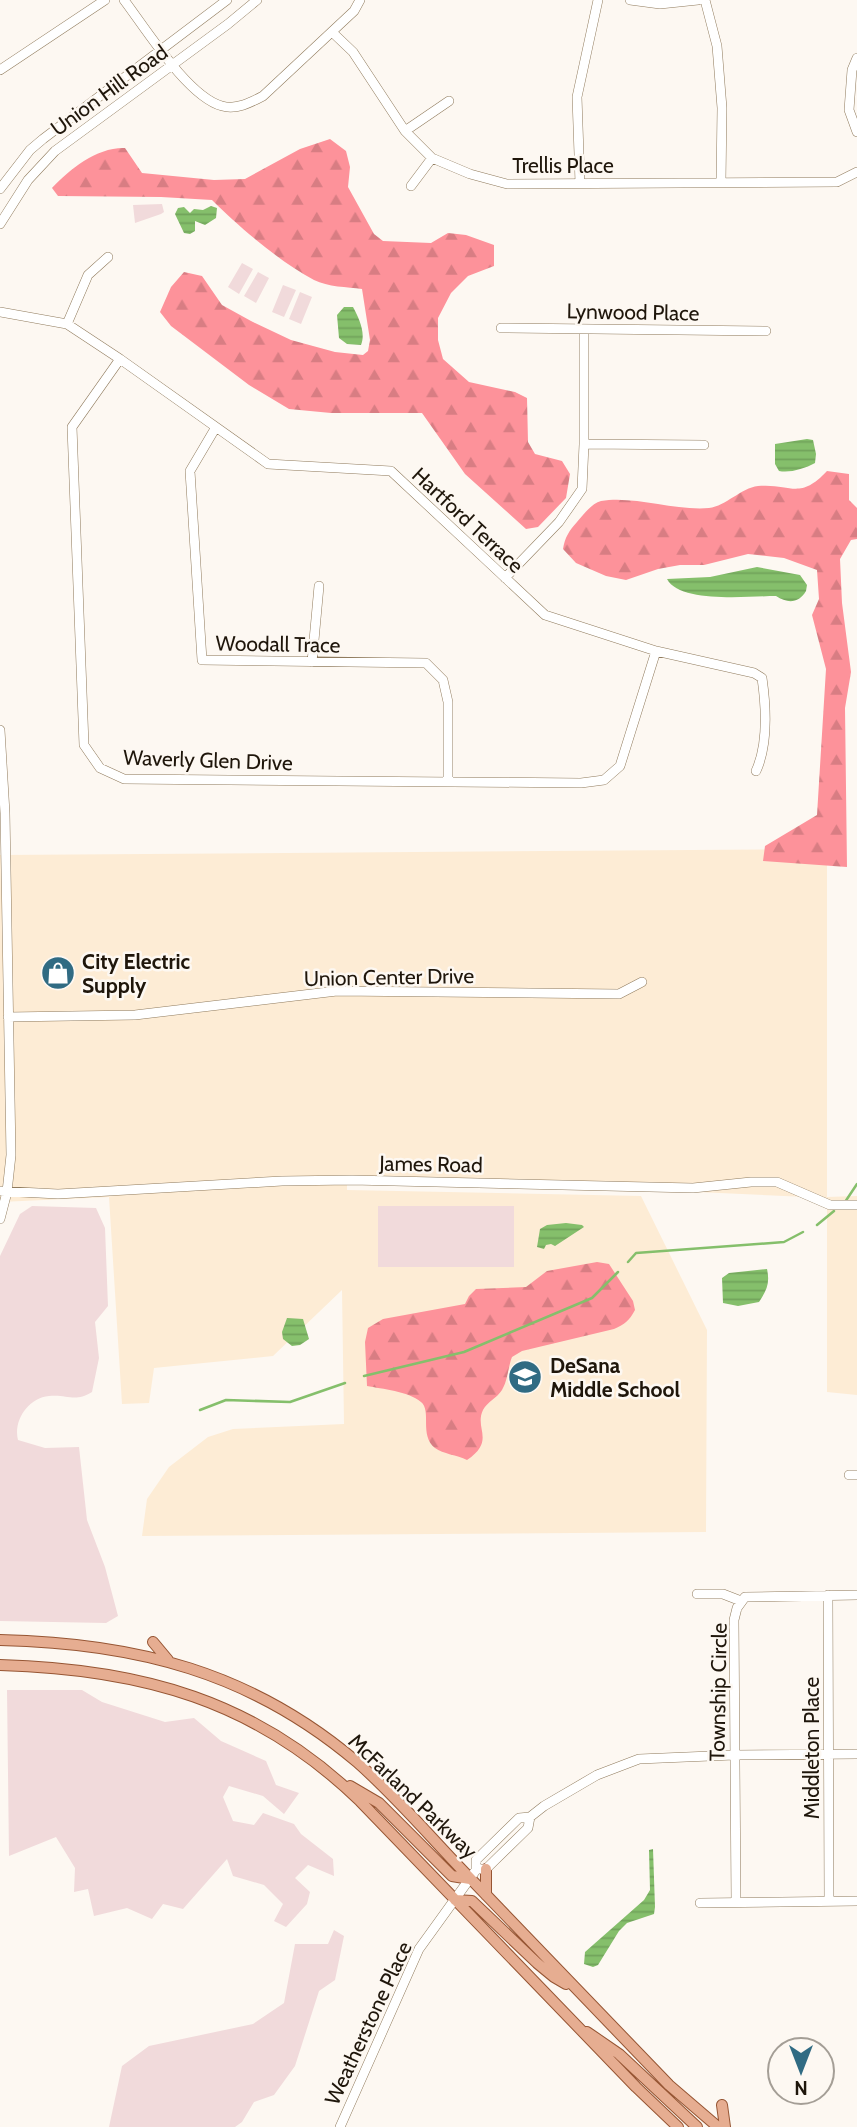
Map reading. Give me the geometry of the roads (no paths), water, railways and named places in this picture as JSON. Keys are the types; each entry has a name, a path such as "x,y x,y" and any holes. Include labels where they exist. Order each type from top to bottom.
{"main road":[{"name":"McFarland Parkway","path":"0,1642 16,1640 94,1646 170,1661 247,1691 290,1714 327,1739 478,1872 486,1895 669,2085 718,2127"},
{"path":"153,1642 170,1661"},
{"name":"McFarland Parkway","path":"0,1665 100,1672 177,1690 224,1709 302,1752 338,1780 676,2126"},
{"path":"338,1780 380,1803 453,1875 478,1872 486,1895"},
{"path":"455,1900 472,1901 537,1963 554,1977 575,1988"},
{"path":"578,2028 605,2042 619,2053 698,2127"},
{"path":"722,2105 725,2127"}],"street":[{"path":"0,70 105,0"},
{"path":"124,0 199,95 223,106 246,105 263,96 354,11 360,0"},
{"name":"Union Hill Road","path":"0,189 30,150 227,0"},
{"name":"Union Hill Road","path":"0,224 40,165 55,151 257,0"},
{"path":"580,183 577,97 598,0"},
{"path":"630,0 660,4 698,0"},
{"path":"705,0 717,46 722,107 721,183"},
{"name":"Trellis Place","path":"332,32 354,52 405,131 432,158 470,174 507,184 837,182 857,172"},
{"path":"857,58 852,70 849,110 857,132"},
{"path":"405,131 449,101"},
{"path":"411,186 432,158"},
{"path":"66,324 88,275 108,257"},
{"name":"Hartford Terrace","path":"0,312 66,324 268,464 391,471 545,615 656,651 754,673 762,678 763,756 756,771"},
{"name":"Lynwood Place","path":"501,328 765,331"},
{"path":"505,578 559,523 582,489 584,328"},
{"name":"Waverly Glen Drive","path":"120,359 72,428 84,745 100,768 124,779 581,783 604,780 621,766 656,651"},
{"name":"Woodall Trace","path":"216,427 190,471 202,660 426,663 443,680 448,702 448,781"},
{"path":"584,444 704,445"},
{"path":"312,662 319,586"},
{"path":"0,730 5,813 11,1155 0,1219"},
{"name":"Union Center Drive","path":"8,1017 135,1015 337,991 619,993 642,982"},
{"name":"James Road","path":"4,1191 68,1194 338,1180 693,1188 777,1182 831,1205 857,1205"},
{"path":"696,1594 723,1594 741,1601"},
{"name":"Middleton Place","path":"828,1595 829,1901"},
{"name":"Township Circle","path":"736,1902 734,1620 741,1601 745,1597 857,1595"},
{"path":"734,1755 857,1754"},
{"name":"Weatherstone Place","path":"340,2127 419,1949 478,1872 528,1828 530,1817 597,1775 639,1759 734,1755"},
{"path":"700,1903 857,1901"}],"waterway":[{"path":"845,1202 857,1184"},
{"path":"817,1225 834,1211"},
{"path":"628,1262 636,1253 784,1242 803,1232"},
{"path":"364,1376 464,1352 592,1298 618,1272"},
{"path":"200,1410 226,1400 290,1402 345,1383"}],"place":[{"name":"City Electric Supply","path":"58,973"},
{"name":"DeSana Middle School","path":"525,1377"}]}
